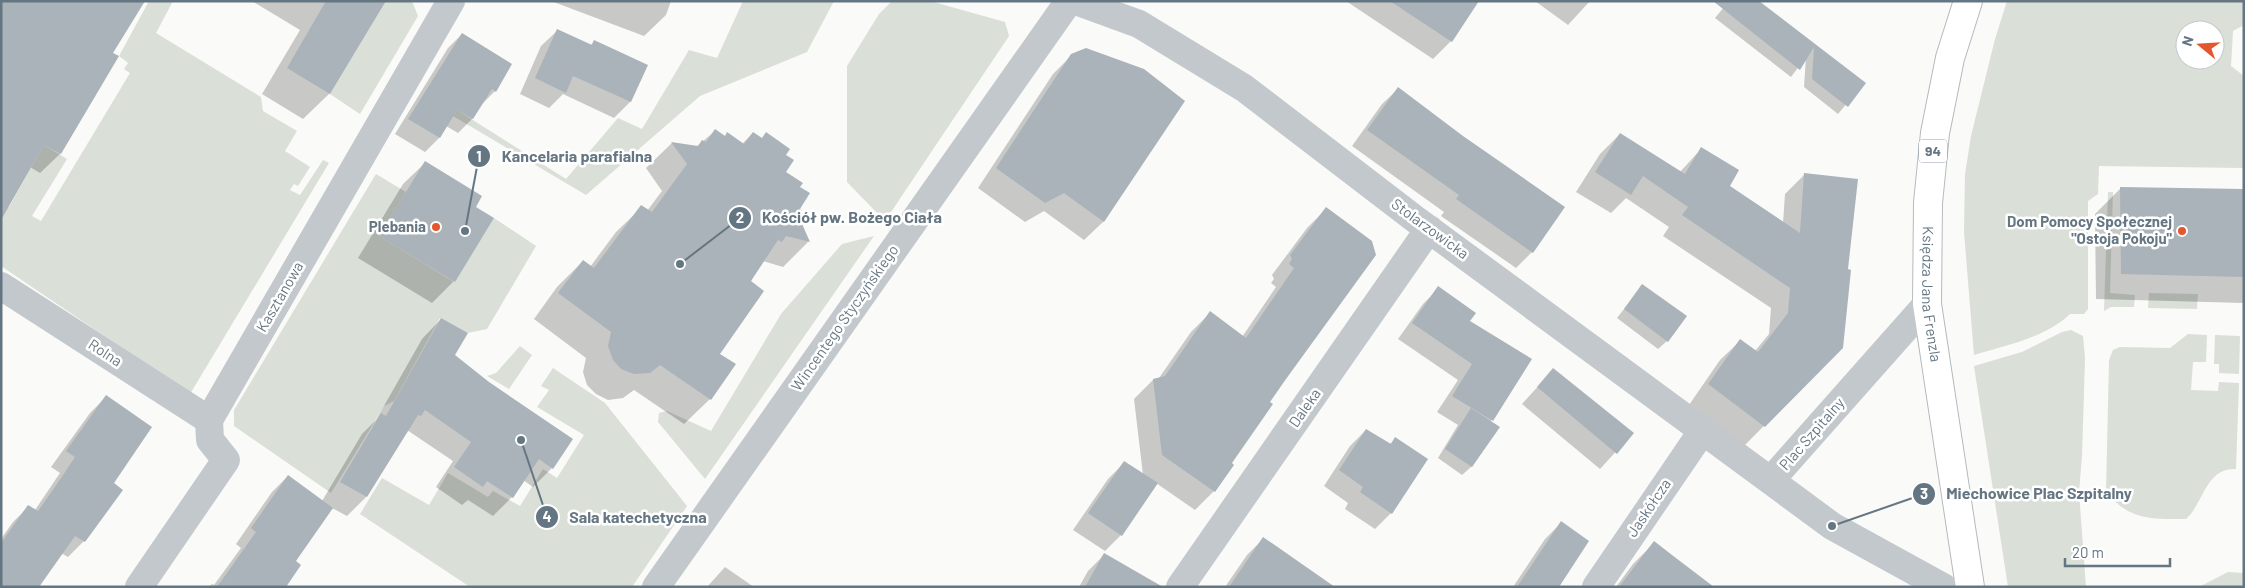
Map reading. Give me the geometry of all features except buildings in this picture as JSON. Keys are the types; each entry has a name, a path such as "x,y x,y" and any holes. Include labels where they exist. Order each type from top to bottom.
{"main road":[{"name":"Księdza Jana Frenzla","path":"1963,586 1927,304 1928,203 1935,133 1950,58 1968,1"}],"street":[{"name":"Kasztanowa","path":"209,420 451,1"},
{"name":"Wincentego Styczyńskiego","path":"656,587 1069,1"},
{"name":"Stolarzowicka","path":"1076,1 1139,24 1244,88 1429,229 1772,480"},
{"name":"Daleka","path":"1180,587 1429,229"},
{"name":"Rolna","path":"1,286 209,420"},
{"name":"Plac Szpitalny","path":"1927,304 1772,480 1832,526 1943,587"},
{"path":"139,587 226,460 210,440 209,420"},
{"name":"Jaskółcza","path":"1596,587 1703,430"}],"shaded area":[{"path":"149,1 173,1 156,33 261,97 263,111 297,131 285,151 310,167 298,186 294,184 290,190 300,195 323,160 329,163 190,394 1,266 1,203 9,207 44,145 67,159 32,216 41,221 130,73 124,69 128,63 119,56"},
{"path":"386,1 412,1 418,16 360,114 330,94"},
{"path":"743,1 834,1 807,52 700,96 586,195 453,116 457,110 566,179 618,118 642,129 689,50 717,58"},
{"path":"892,1 930,1 1005,22 1009,36 885,221 847,182 847,66 879,14"},
{"path":"2007,1 2244,1 2244,25 2233,31 2231,66 2244,76 2244,168 2099,166 2098,194 2088,201 2088,309 2084,314 2070,314 2037,335 1974,355 1964,232 1965,174 1971,136 1995,39"},
{"path":"376,174 406,192 379,236 454,282 494,218 536,246 487,329 468,333 440,318 394,401 384,406 331,493 234,426 234,410"},
{"path":"2108,192 2113,192 2110,293 2135,295 2134,307 2111,307 2104,311"},
{"path":"874,236 705,479 658,422 659,413 667,411 711,431 781,314 842,244"},
{"path":"2149,293 2198,294 2197,309 2148,308"},
{"path":"2071,330 2083,336 2085,358 2079,492 2086,587 2008,587 1974,366 2022,352 2062,332"},
{"path":"2188,334 2207,335 2206,362 2193,362 2191,390 2218,391 2219,382 2239,383 2236,469 2226,470 2211,480 2186,519 2163,519 2142,516 2124,508 2106,492 2109,360 2113,350 2120,347 2170,348"},
{"path":"2215,335 2240,336 2239,374 2219,373 2219,364 2214,364"},
{"path":"520,346 532,355 509,389 487,376 496,373"},
{"path":"553,368 605,403 687,506 632,587 470,587 360,514 382,478 429,505 448,473 488,497 493,491 520,506 543,469 557,478 584,435 537,407 549,390 541,386"},
{"path":"2228,572 2244,573 2244,587 2199,587"}],"place":[{"name":"Plebania","path":"436,227"},
{"name":"Kancelaria parafialna","path":"465,231"},
{"name":"Dom Pomocy Społecznej \"Ostoja Pokoju\"","path":"2182,231"},
{"name":"Kościół pw. Bożego Ciała","path":"680,264"},
{"name":"Sala katechetyczna","path":"521,440"},
{"name":"Miechowice Plac Szpitalny","path":"1832,526"}]}
